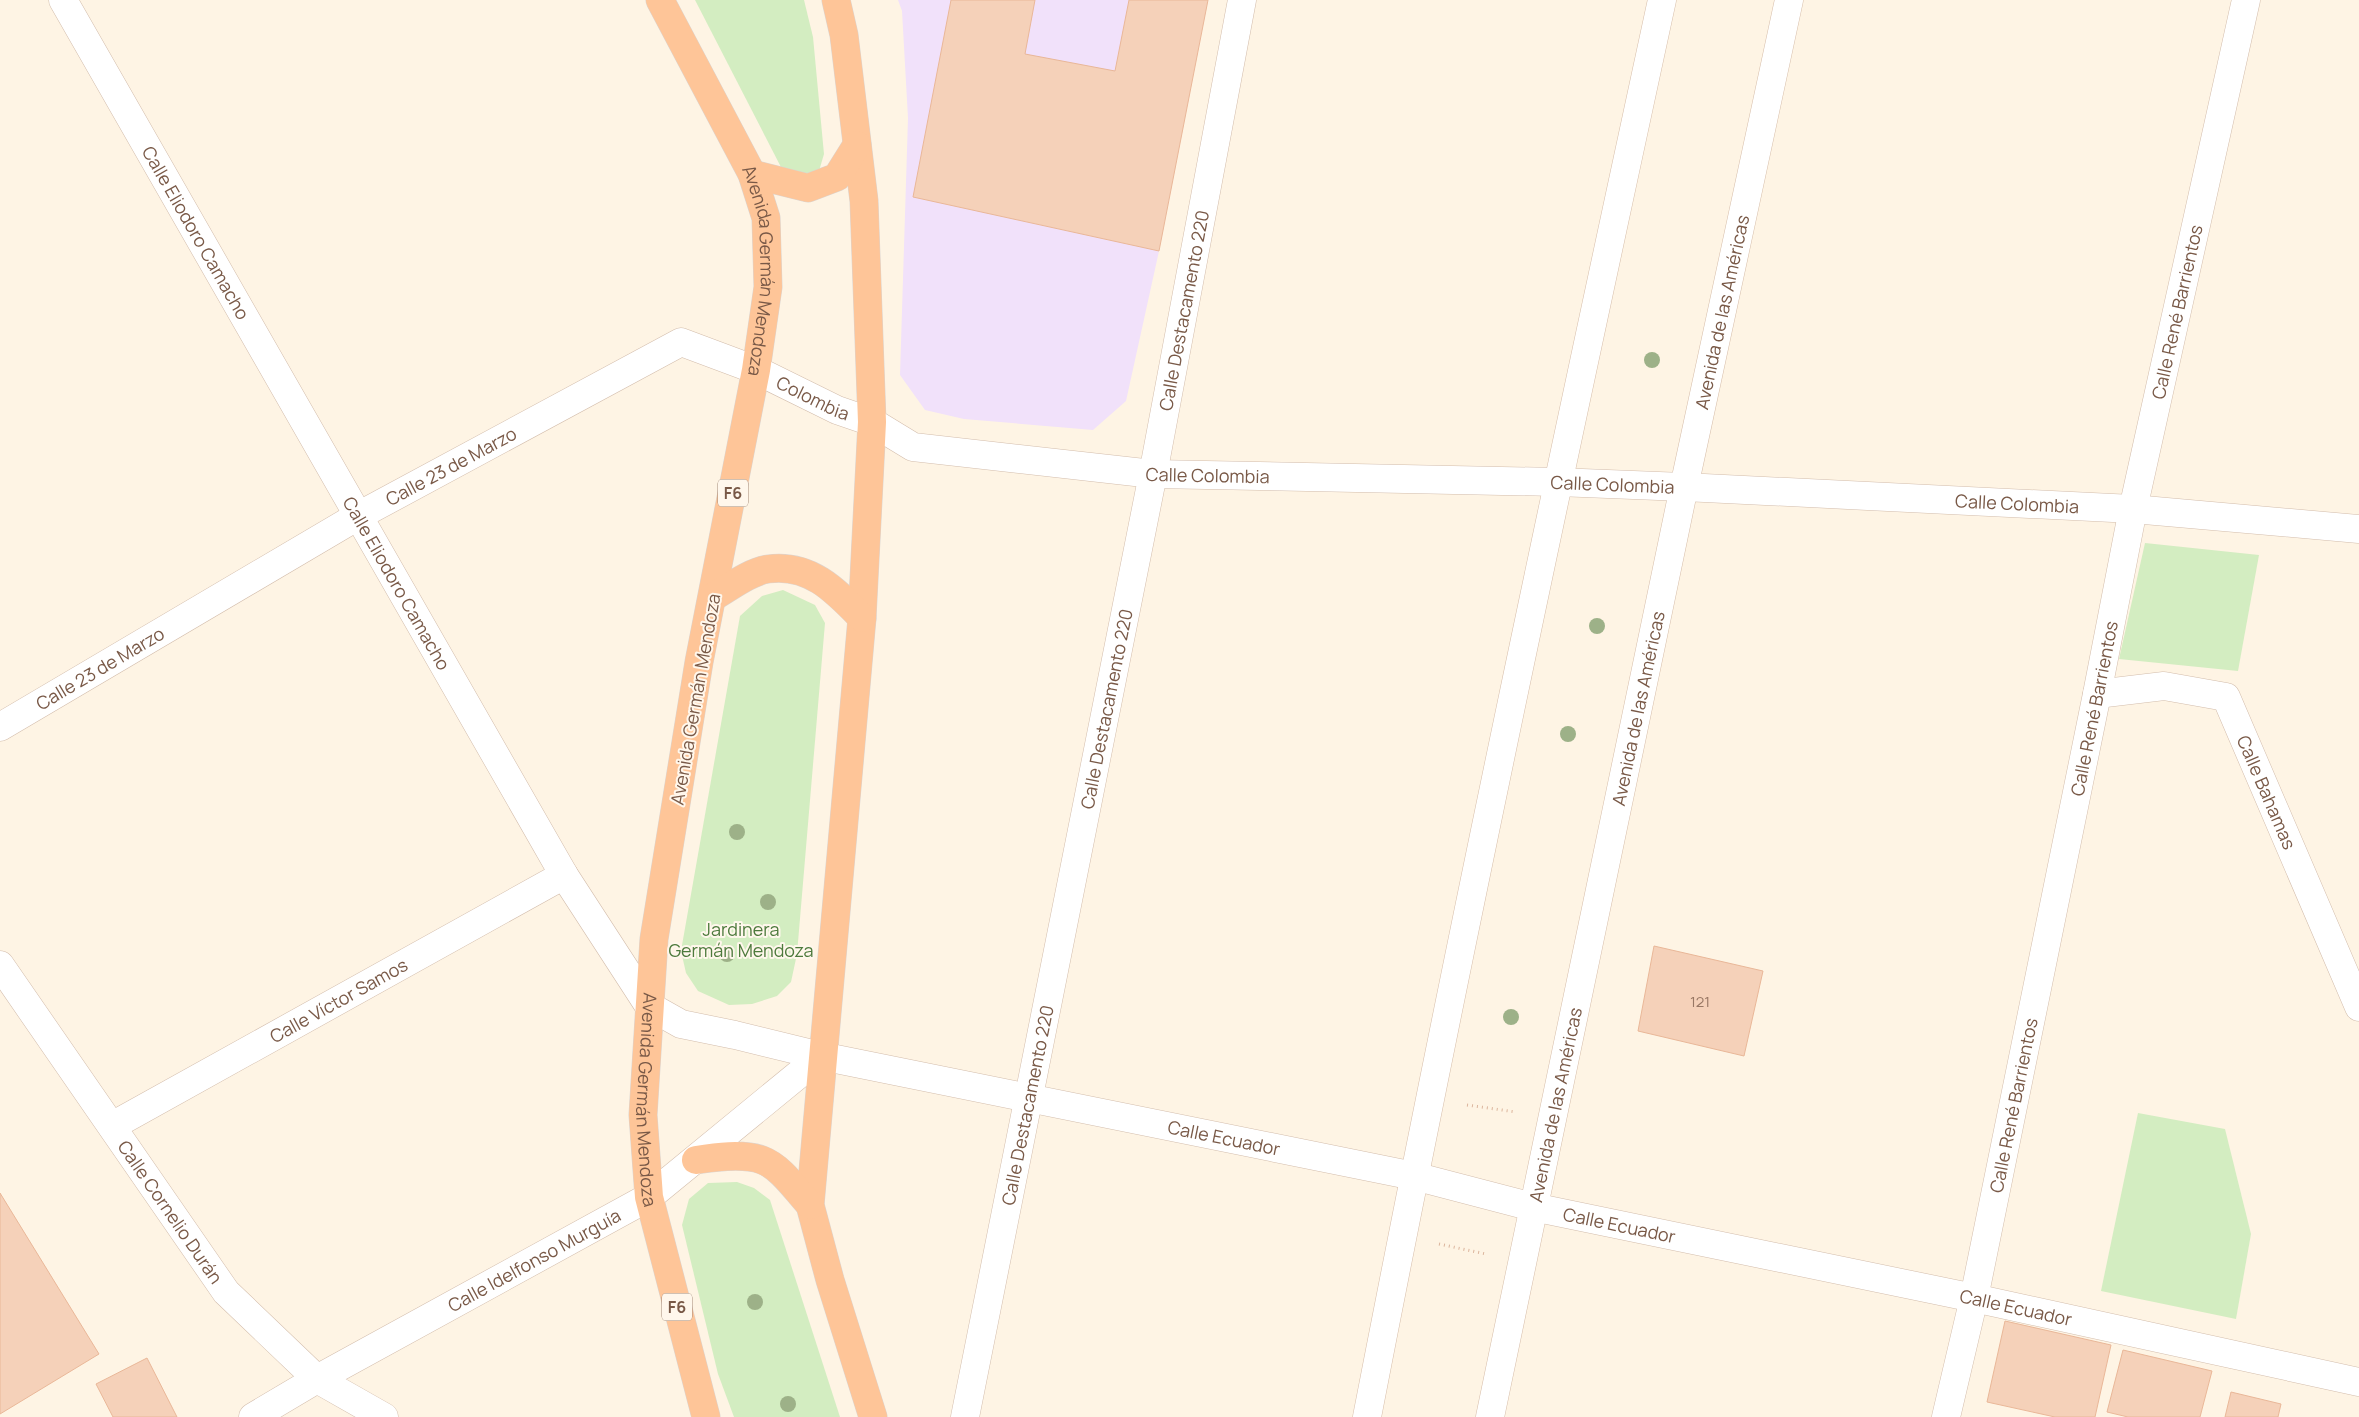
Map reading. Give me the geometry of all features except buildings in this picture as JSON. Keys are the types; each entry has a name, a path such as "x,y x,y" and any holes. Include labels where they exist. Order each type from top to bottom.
{"highway":[{"name":"Avenida Germán Mendoza","path":"660,0 752,174 766,218 768,287 756,370 699,662 655,930 643,1115 649,1197 706,1417"},
{"path":"836,0 844,34 864,201 872,422 862,618 831,975 821,1056 810,1205 830,1280 874,1417"},
{"path":"752,174 808,188 837,177 857,145"},
{"path":"713,597 740,581 767,569 803,571 833,588 862,618"},
{"path":"696,1160 727,1156 762,1160 780,1172 810,1205"}],"street":[{"name":"Calle Eliodoro Camacho","path":"64,0 564,875 649,1006 680,1024 821,1056"},
{"name":"Calle Destacamento 220","path":"965,1417 1153,474 1242,0"},
{"path":"1367,1417 1414,1176 1557,482 1662,0"},
{"name":"Avenida de las Américas","path":"1490,1417 1684,487 1789,0"},
{"name":"Calle René Barrientos","path":"1946,1417 1974,1298 2098,694 2132,508 2246,0"},
{"name":"Calle 23 de Marzo","path":"0,727 358,516 681,342 756,370"},
{"name":"Colombia","path":"756,370 837,410 872,422"},
{"name":"Calle Colombia","path":"872,422 913,447 1153,474 1557,482 1684,487 2132,508 2359,529"},
{"name":"Calle Bahamas","path":"2098,694 2164,686 2226,697 2359,1007"},
{"name":"Calle Víctor Samos","path":"112,1126 564,875"},
{"name":"Calle Cornelio Durán","path":"0,965 226,1292 317,1379 384,1417"},
{"name":"Calle Ecuador","path":"821,1056 1029,1100 1414,1176 1533,1207 1974,1298 2359,1382"},
{"name":"Calle Idelfonso Murguía","path":"253,1417 317,1379 649,1197 821,1056"}],"path":[{"path":"1431,1094 1458,1103 1526,1113 1533,1120 1551,1122"},
{"path":"1401,1240 1418,1244 1432,1242 1489,1255 1502,1264 1521,1268"}],"shaded area":[{"path":"898,0 1208,0 1159,251 1126,401 1093,430 964,419 925,410 900,375 908,118 902,11"}],"green space":[{"path":"695,0 804,0 813,37 824,154 819,171 803,178 784,173"},
{"path":"2145,543 2259,555 2238,671 2119,659"},
{"name":"Jardinera Germán Mendoza","path":"783,590 815,605 825,623 797,954 791,982 777,996 752,1004 729,1005 698,991 686,973 681,951 740,616 762,596"},
{"path":"2138,1113 2225,1129 2251,1234 2236,1319 2101,1291"},
{"path":"737,1182 754,1188 770,1200 840,1417 734,1417 718,1374 682,1225 689,1199 708,1183"}]}
